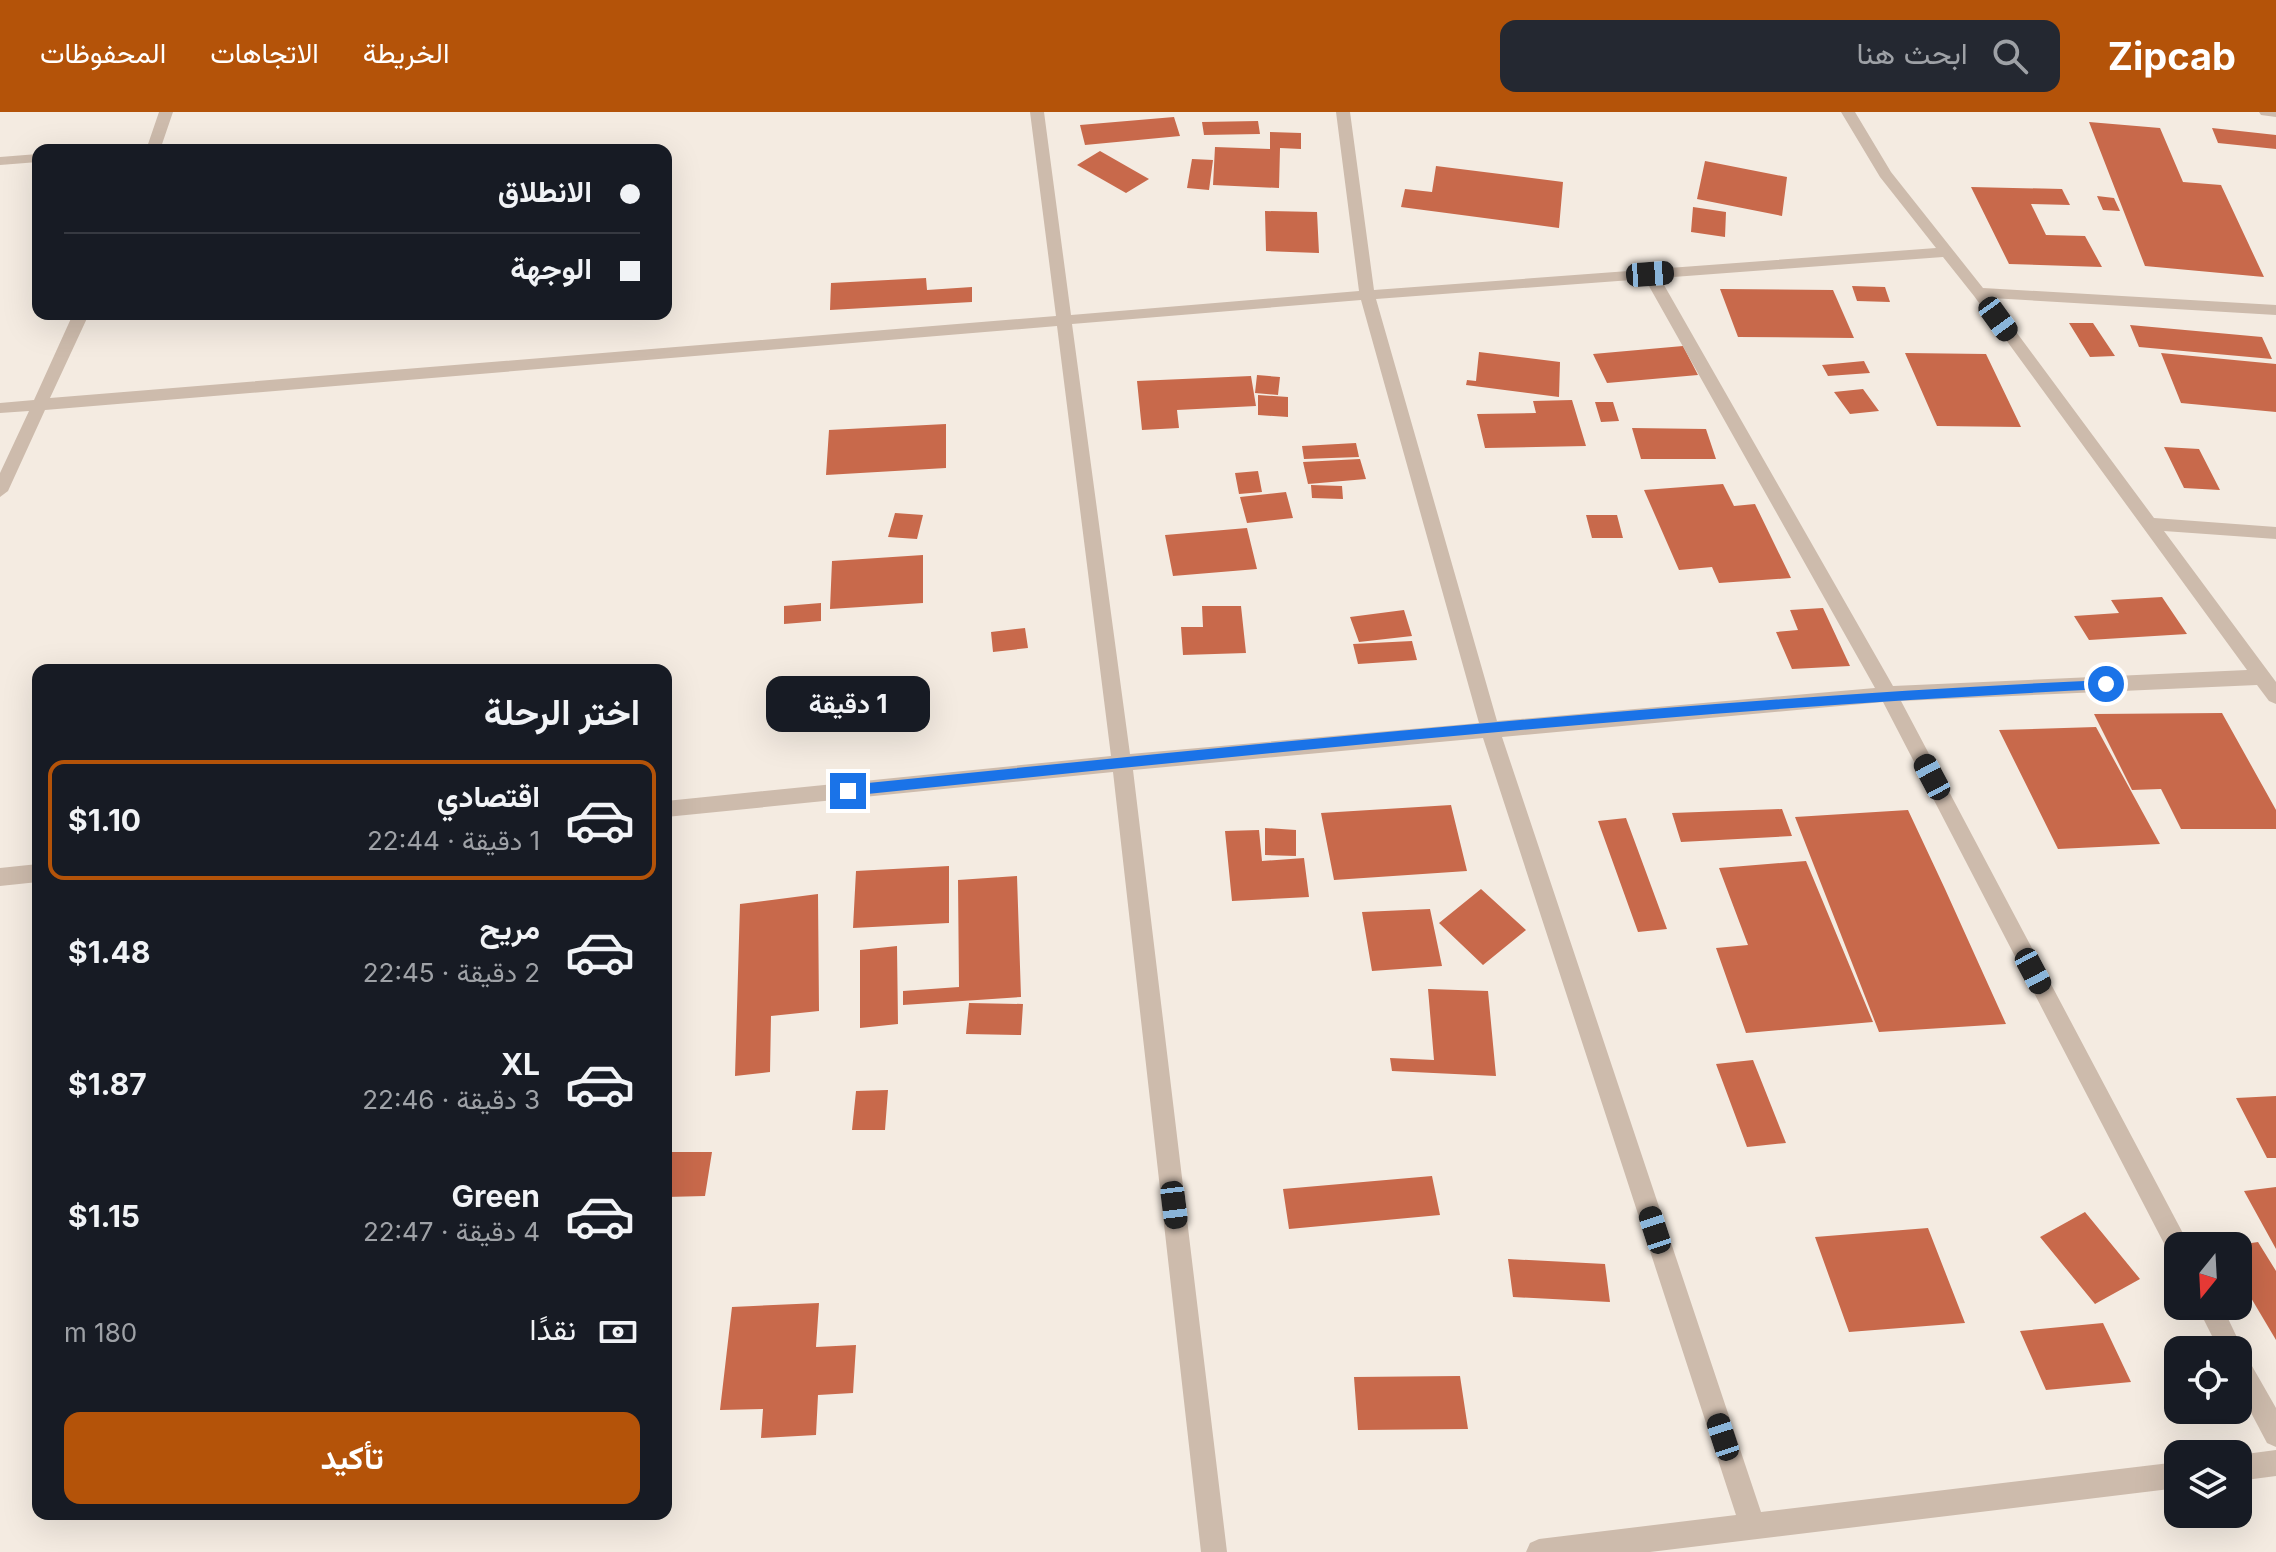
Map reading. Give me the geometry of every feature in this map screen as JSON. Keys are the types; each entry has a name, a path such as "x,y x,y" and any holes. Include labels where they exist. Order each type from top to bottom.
{"street":[{"path":"155,144 166,112"},
{"path":"1037,112 1122,763 1214,1552"},
{"path":"1343,112 1367,295 1490,729 1752,1525"},
{"path":"1848,112 1885,174 1979,293 2276,696"},
{"path":"2266,112 2276,113"},
{"path":"0,161 32,158"},
{"path":"0,408 1367,295 1945,252"},
{"path":"1650,274 1888,694 2170,1232"},
{"path":"1979,293 2276,310"},
{"path":"0,491 78,320"},
{"path":"2148,524 2276,533"},
{"path":"672,808 1122,763 1888,694 2262,677"},
{"path":"0,877 32,874"},
{"path":"2252,1389 2276,1434"},
{"path":"2252,1466 2276,1463"},
{"path":"1539,1552 2164,1477"}],"building":[{"path":"1174,117 1180,136 1085,145 1080,125"},
{"path":"1258,121 1260,134 1204,135 1202,122"},
{"path":"2089,122 2160,128 2183,182 2221,185 2264,277 2145,266"},
{"path":"2212,128 2276,135 2276,149 2218,143"},
{"path":"1270,132 1301,133 1301,149 1280,148 1279,188 1213,185 1215,147 1270,149"},
{"path":"1100,151 1149,179 1126,193 1077,165"},
{"path":"1192,159 1213,160 1209,190 1187,188"},
{"path":"1705,161 1787,177 1782,216 1697,199"},
{"path":"1436,166 1563,182 1559,228 1401,207 1405,189 1432,192"},
{"path":"1971,187 2062,189 2070,205 2031,204 2046,235 2085,236 2102,267 2009,264"},
{"path":"2097,196 2114,198 2120,211 2103,210"},
{"path":"1693,207 1726,212 1725,237 1691,232"},
{"path":"1265,211 1317,212 1319,253 1266,251"},
{"path":"926,278 927,290 972,287 972,302 830,310 831,283"},
{"path":"1852,286 1885,287 1890,302 1857,301"},
{"path":"1720,289 1833,290 1854,338 1738,337"},
{"path":"2069,323 2093,323 2115,356 2090,357"},
{"path":"2130,325 2262,337 2272,359 2139,347"},
{"path":"1683,346 1698,375 1607,383 1593,354"},
{"path":"1479,352 1560,362 1559,397 1466,385 1467,380 1476,381"},
{"path":"1905,353 1986,354 2021,427 1937,426"},
{"path":"2161,353 2276,364 2276,412 2181,403"},
{"path":"1864,361 1870,373 1828,376 1822,365"},
{"path":"1257,375 1280,377 1278,395 1255,393"},
{"path":"1251,376 1256,406 1177,410 1179,428 1142,430 1137,381"},
{"path":"1863,389 1879,411 1850,414 1834,392"},
{"path":"1258,395 1288,397 1288,417 1258,415"},
{"path":"1572,400 1586,446 1485,448 1477,414 1536,413 1533,401"},
{"path":"1595,402 1613,402 1619,421 1601,422"},
{"path":"946,424 946,468 826,475 829,430"},
{"path":"1632,428 1706,429 1716,459 1641,459"},
{"path":"1356,443 1359,457 1304,459 1302,446"},
{"path":"2164,447 2199,449 2220,490 2184,488"},
{"path":"1360,459 1366,479 1308,484 1303,462"},
{"path":"1258,471 1262,492 1239,494 1235,473"},
{"path":"1723,484 1734,506 1755,504 1791,578 1719,583 1712,567 1679,570 1644,490"},
{"path":"1311,485 1342,486 1343,499 1312,498"},
{"path":"1286,492 1293,518 1247,523 1240,497"},
{"path":"895,513 923,515 917,539 888,537"},
{"path":"1586,515 1617,515 1623,538 1592,538"},
{"path":"1247,528 1257,569 1173,576 1165,535"},
{"path":"923,555 923,603 830,609 832,561"},
{"path":"2162,597 2187,634 2089,640 2074,616 2119,613 2111,600"},
{"path":"821,603 821,621 784,624 784,606"},
{"path":"1202,606 1241,606 1246,653 1183,655 1181,627 1203,627"},
{"path":"1823,608 1850,666 1792,669 1776,632 1798,630 1790,610"},
{"path":"1404,610 1412,636 1359,642 1350,617"},
{"path":"1025,628 1028,648 993,652 991,632"},
{"path":"1412,641 1417,660 1358,664 1353,644"},
{"path":"888,704 924,705 922,725 885,724"},
{"path":"2222,713 2276,810 2276,829 2181,829 2161,789 2132,790 2094,714"},
{"path":"2096,727 2160,844 2058,849 1999,730"},
{"path":"1451,805 1467,871 1334,880 1321,813"},
{"path":"1782,809 1792,836 1681,842 1672,813"},
{"path":"1908,810 2006,1024 1879,1032 1795,817"},
{"path":"1626,818 1667,929 1638,932 1598,821"},
{"path":"1265,828 1296,830 1296,856 1265,855"},
{"path":"1259,830 1262,861 1304,858 1309,897 1232,901 1225,831"},
{"path":"1806,861 1873,1022 1746,1033 1716,948 1748,945 1719,868"},
{"path":"949,866 949,923 853,928 856,871"},
{"path":"1017,876 1021,997 903,1005 903,991 959,987 958,880"},
{"path":"1481,889 1526,930 1483,965 1439,923"},
{"path":"818,894 819,1011 771,1016 770,1072 735,1076 740,904"},
{"path":"1430,909 1442,966 1372,971 1362,912"},
{"path":"897,946 898,1024 860,1028 860,950"},
{"path":"1428,989 1488,991 1496,1076 1392,1071 1390,1058 1434,1060"},
{"path":"969,1003 1023,1004 1021,1035 966,1034"},
{"path":"1753,1060 1786,1143 1747,1147 1716,1064"},
{"path":"888,1090 885,1130 852,1130 856,1091"},
{"path":"2276,1096 2276,1158 2267,1158 2236,1098"},
{"path":"672,1152 712,1152 705,1196 672,1197"},
{"path":"1432,1176 1440,1215 1289,1229 1283,1189"},
{"path":"2276,1187 2276,1249 2244,1191"},
{"path":"2085,1212 2140,1279 2095,1304 2040,1237"},
{"path":"1928,1228 1965,1323 1849,1332 1815,1237"},
{"path":"2258,1242 2276,1271 2276,1340 2252,1300 2252,1243"},
{"path":"1508,1259 1605,1264 1610,1302 1513,1297"},
{"path":"819,1303 816,1347 856,1345 853,1393 818,1395 816,1435 761,1438 763,1409 720,1410 732,1307"},
{"path":"2103,1323 2131,1382 2046,1390 2020,1331"},
{"path":"1460,1376 1468,1429 1358,1430 1354,1377"}],"route":[{"path":"848,791 1122,763 1888,694 2106,684"}]}
